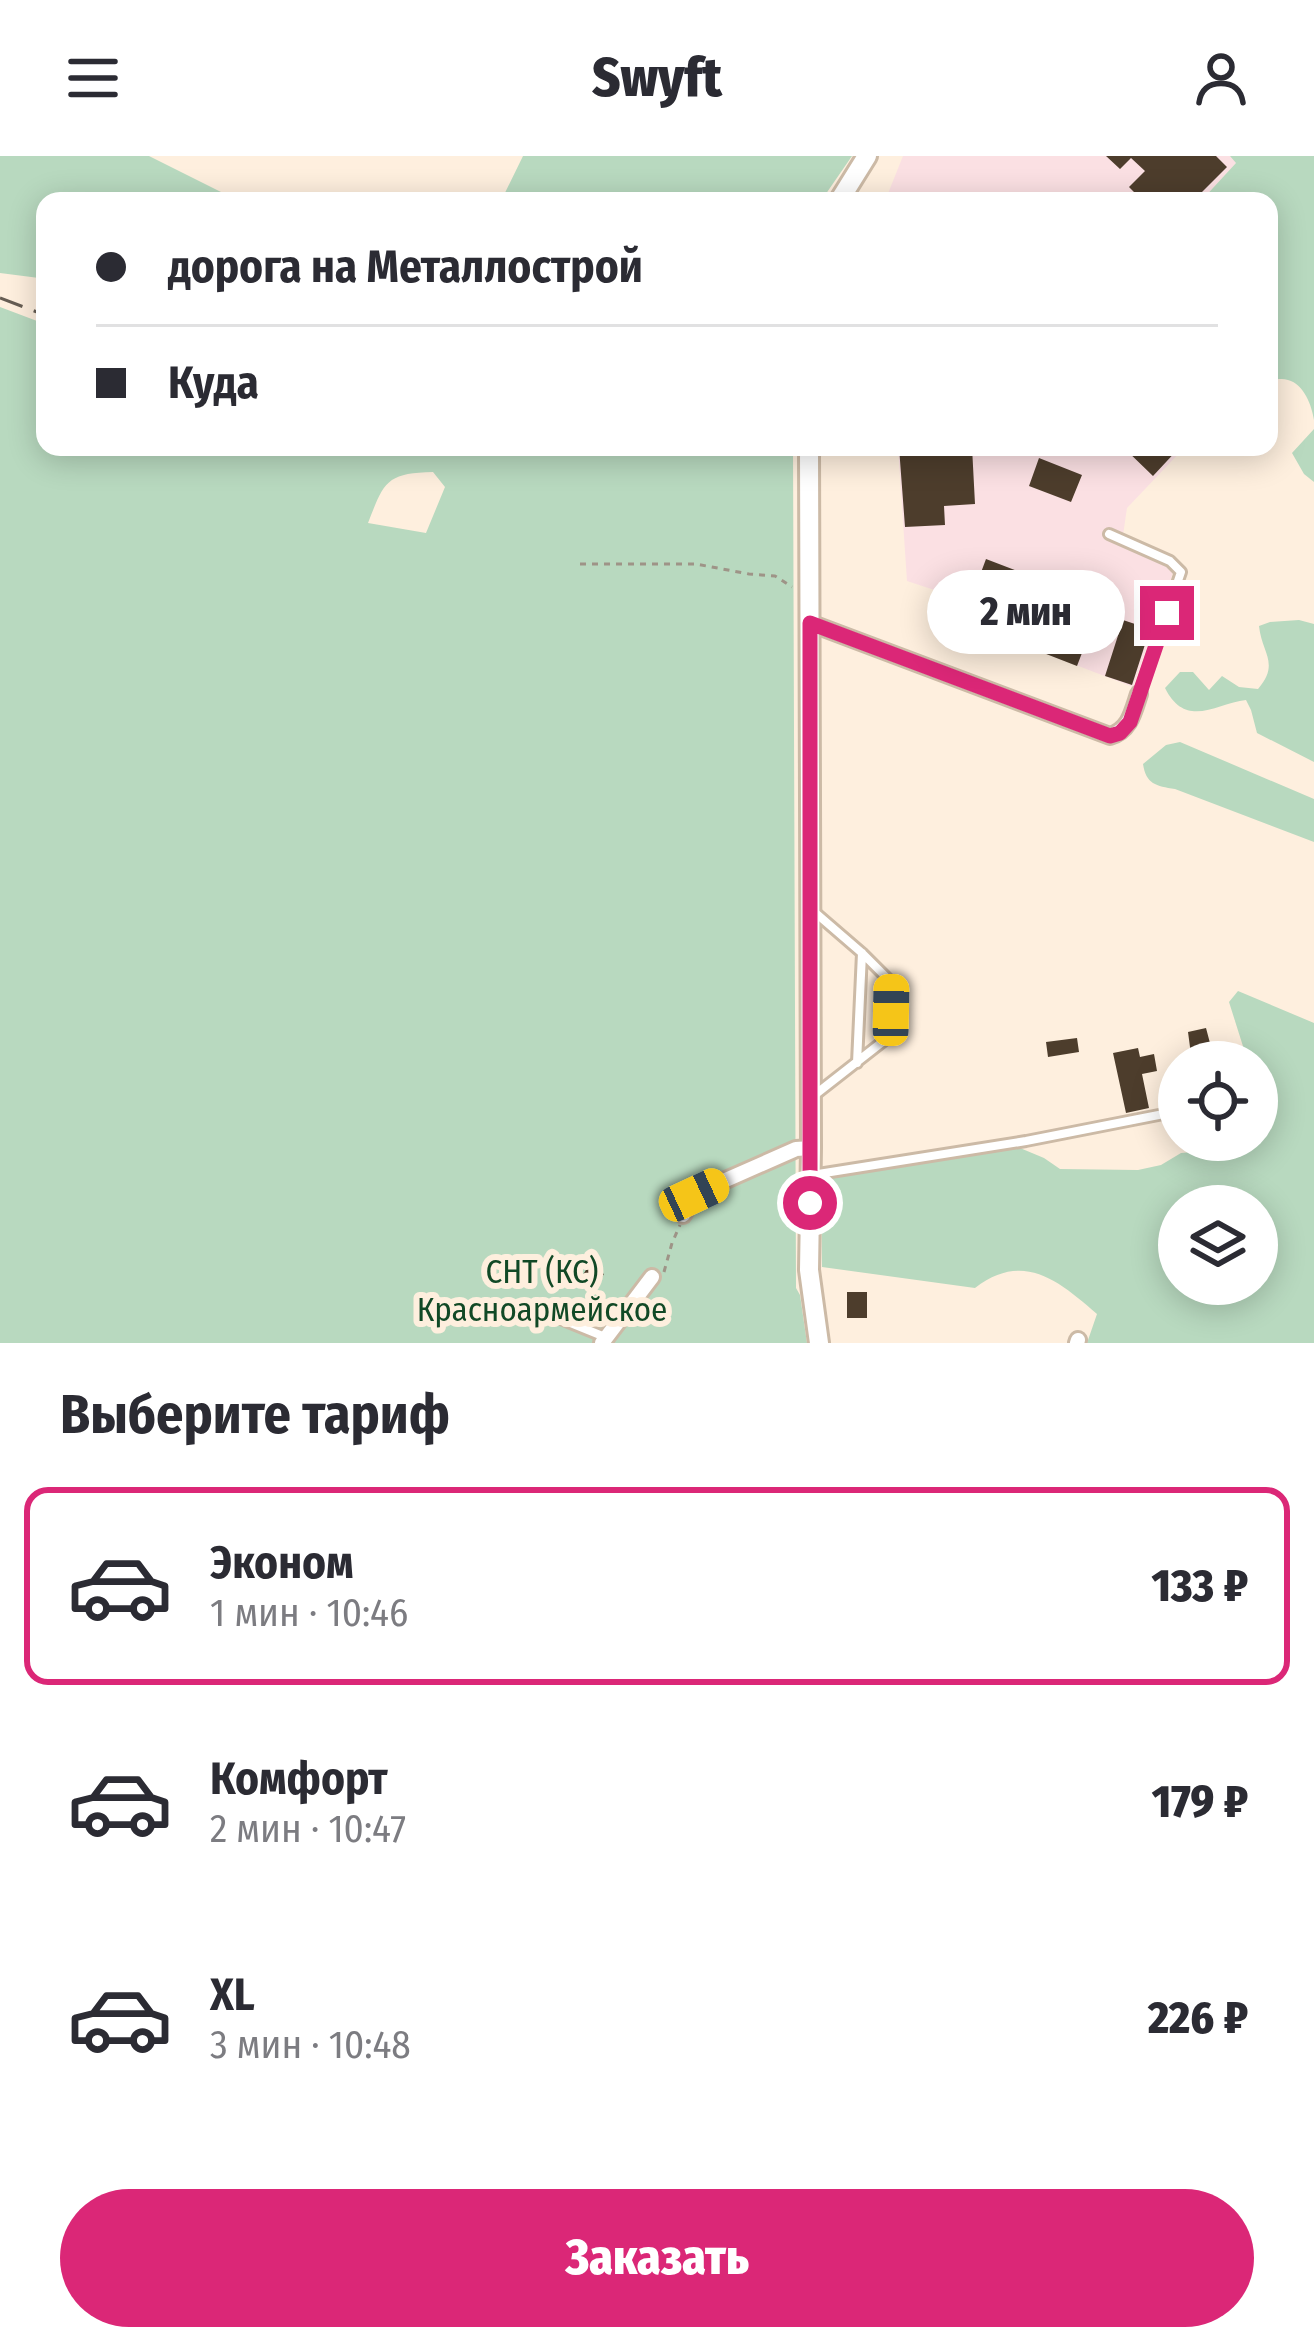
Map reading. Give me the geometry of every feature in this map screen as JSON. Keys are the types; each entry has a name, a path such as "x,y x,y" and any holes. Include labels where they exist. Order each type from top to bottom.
{"street":[{"path":"845,192 867,156"},
{"path":"809,456 809,1270 818,1343"},
{"path":"810,623 1110,736 1130,722 1139,694"},
{"path":"683,1215 694,1195 796,1149 811,1148"},
{"path":"604,1340 652,1277"}],"lane":[{"path":"1109,534 1171,561 1180,572 1139,694"},
{"path":"809,907 892,983 890,1036 811,1097"},
{"path":"857,1064 862,952"},
{"path":"810,1175 1158,1115"},
{"path":"541,1311 604,1340"}],"path":[{"path":"580,564 697,563 775,576 793,588"},
{"path":"652,1277 664,1274 683,1215"}],"shaded area":[{"path":"903,156 1230,156 1237,162 1209,192 889,192"},
{"path":"899,456 1176,456 1127,508 1123,535 1174,570 1133,687 985,630 990,615 978,611 980,605 907,581"}],"green space":[{"path":"0,156 149,156 221,192 36,192 36,278 0,273"},
{"path":"523,156 852,156 827,192 505,192"},
{"path":"1230,156 1314,156 1314,420 1299,386 1278,379 1278,192 1209,192 1236,163"},
{"name":"СНТ (КС) Красноармейское","path":"0,307 36,321 36,456 793,456 796,1288 807,1343 0,1343","holes":["433,472 445,487 426,533 368,523 389,482"]},
{"path":"1314,429 1314,482 1292,453"},
{"path":"1299,620 1314,624 1314,762 1257,733 1246,700 1192,711 1173,701 1165,688 1180,672 1193,672 1209,690 1222,676 1239,687 1258,689 1269,665 1259,626"},
{"path":"1180,742 1314,799 1314,842 1153,783 1143,764 1166,745"},
{"path":"1238,991 1314,1023 1314,1343 1087,1343 1097,1314 1039,1274 1009,1272 975,1288 822,1267 821,1179 1003,1148 1020,1148 1060,1169 1138,1170 1168,1161 1278,1161 1278,1041 1241,1041 1229,1002"}],"building":[{"path":"1106,156 1216,156 1227,167 1202,192 1134,192 1129,187 1145,171 1131,158 1120,169"},
{"path":"900,456 972,456 975,504 944,506 945,525 905,527"},
{"path":"1132,456 1172,456 1153,476"},
{"path":"1039,458 1082,475 1071,502 1029,486"},
{"path":"986,559 1067,590 1069,584 1080,588 1078,594 1101,603 1077,666 985,630 990,615 970,602"},
{"path":"1123,620 1150,629 1132,685 1105,676"},
{"path":"1206,1028 1209,1041 1189,1041 1188,1032"},
{"path":"1077,1038 1079,1052 1048,1057 1046,1042"},
{"path":"1138,1048 1140,1057 1154,1054 1157,1071 1142,1074 1149,1108 1126,1113 1113,1053"},
{"path":"589,1265 604,1274 596,1287 581,1278"},
{"path":"847,1292 867,1292 867,1318 847,1318"},
{"path":"524,1299 526,1314 508,1317 506,1302"}],"railway":[{"path":"0,298 36,312"}],"route":[{"path":"810,1203 810,623 1110,736 1130,722 1167,613"}]}
